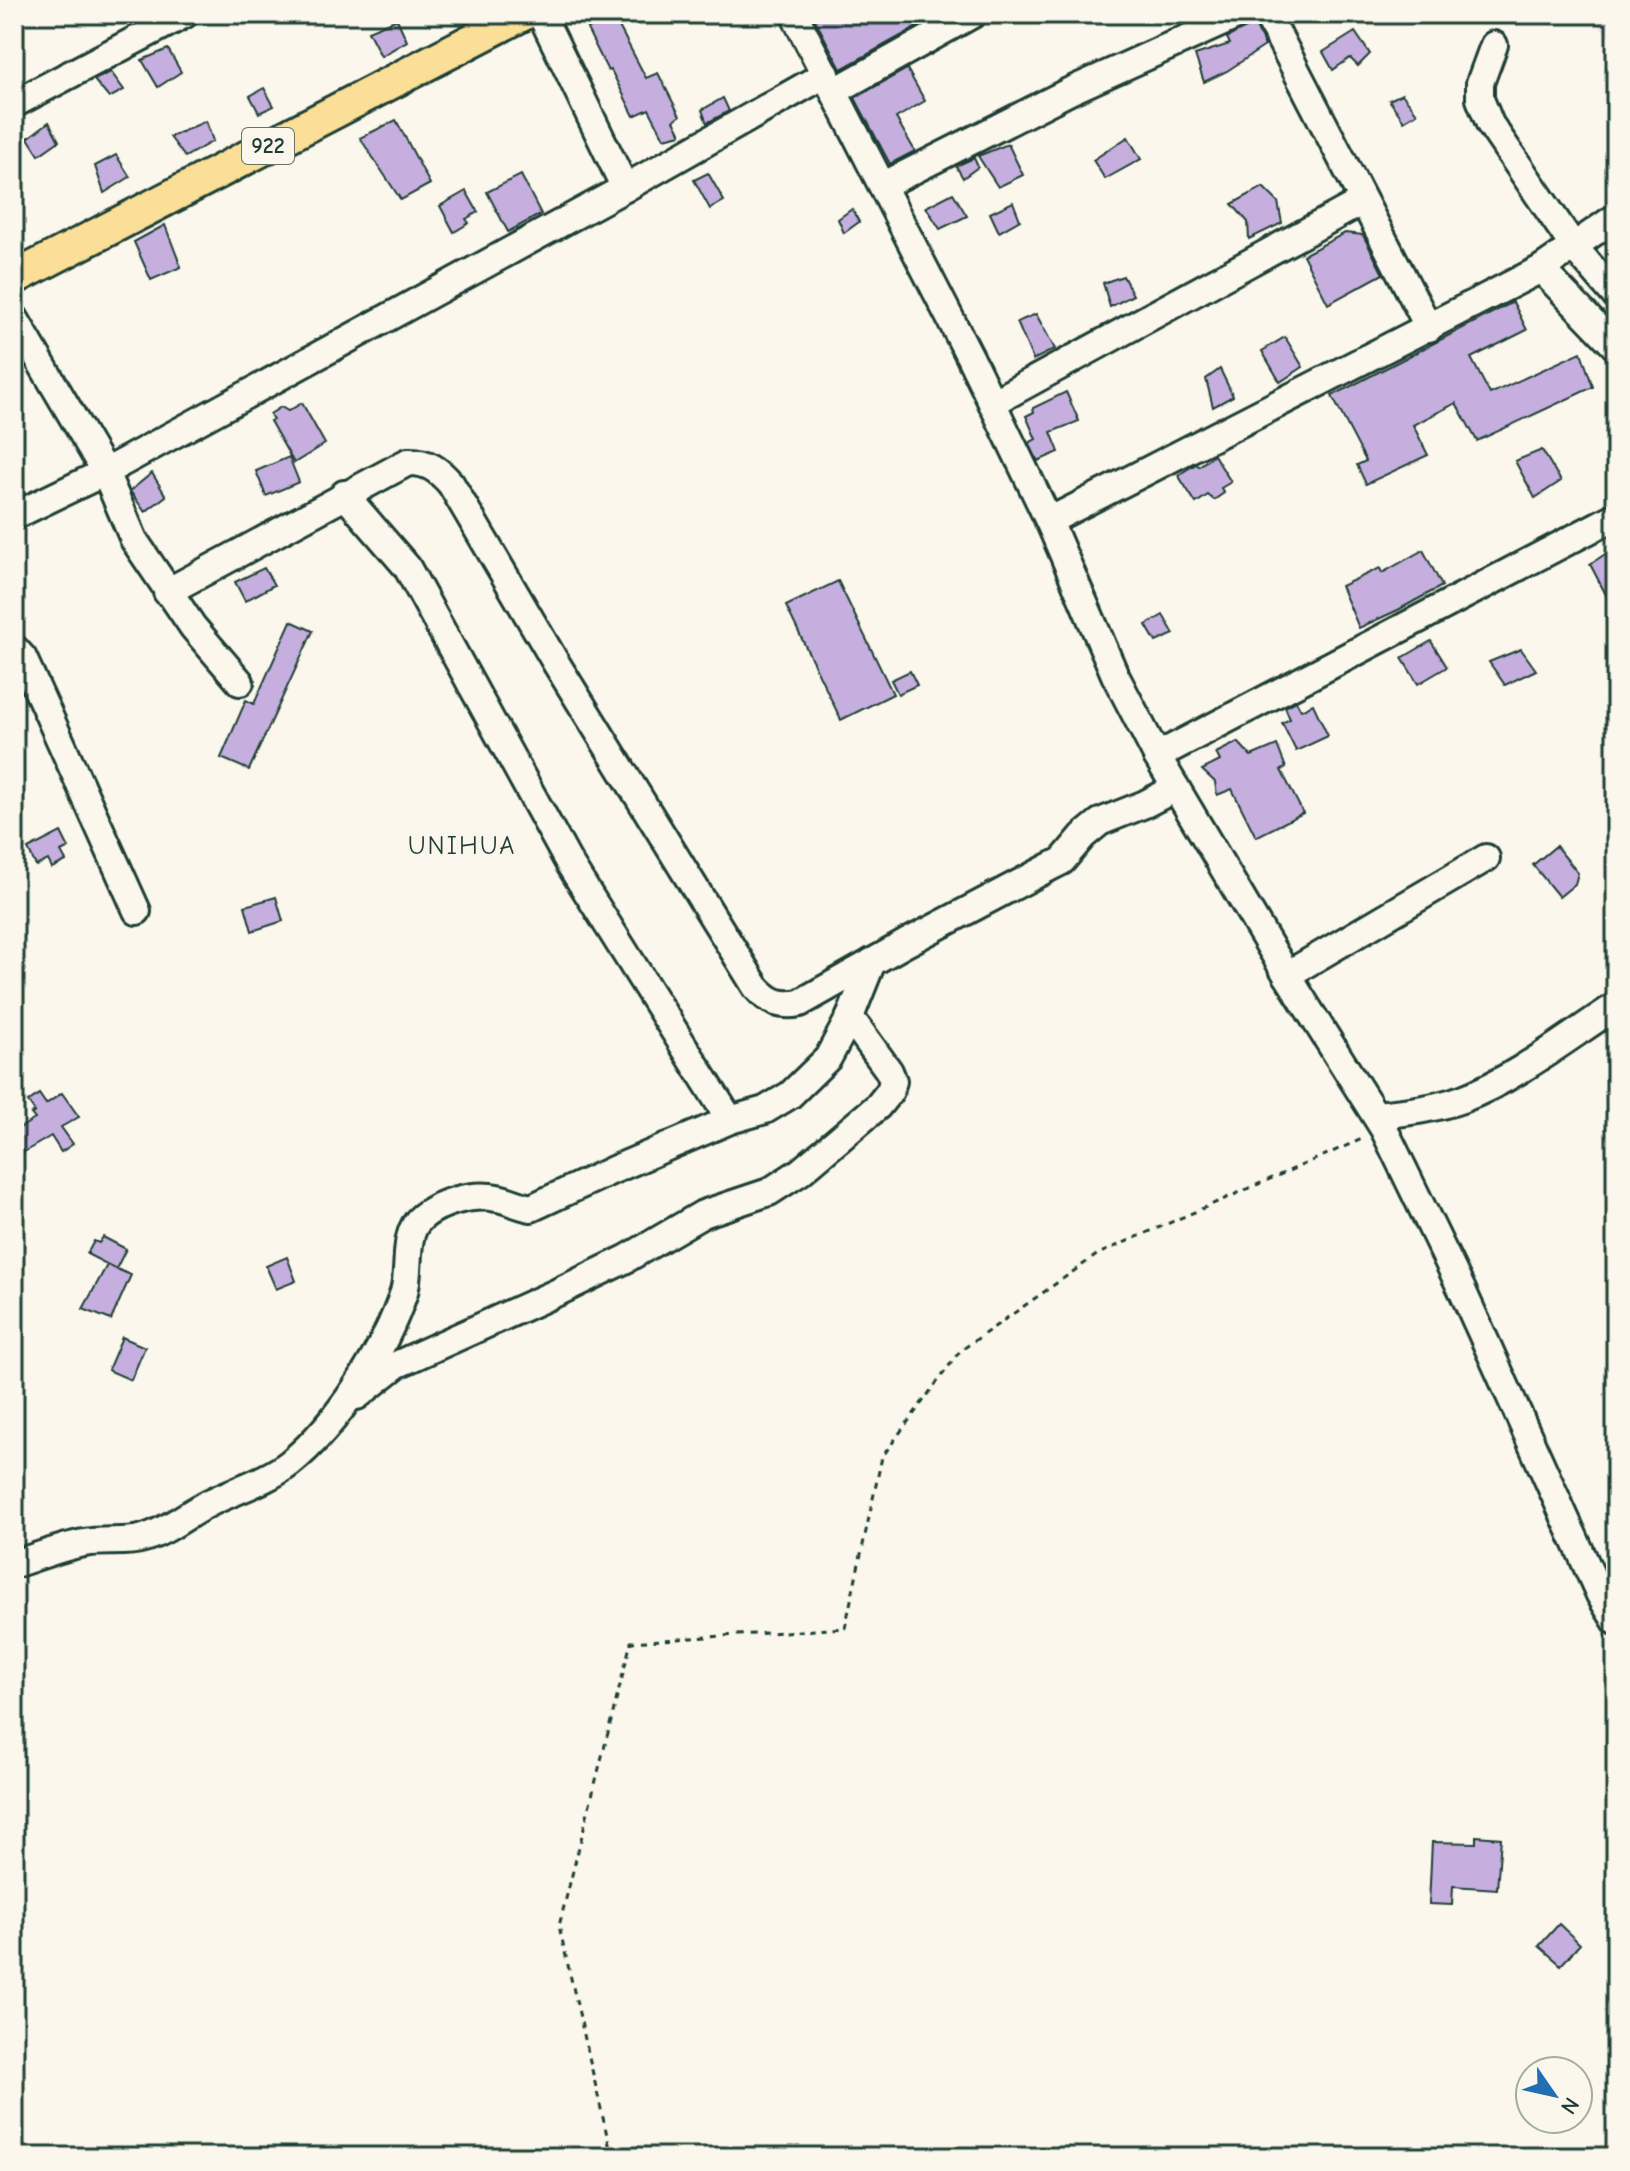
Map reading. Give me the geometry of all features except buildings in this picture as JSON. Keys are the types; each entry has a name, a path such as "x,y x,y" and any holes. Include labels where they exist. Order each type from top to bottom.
{"main road":[{"name":"922","path":"14,278 523,14"}],"street":[{"path":"14,104 185,14"},
{"path":"541,14 625,188"},
{"path":"794,14 884,185 992,403 1049,521 1115,675 1157,756 1287,975 1380,1122 1463,1292 1600,1595 1616,1621"},
{"path":"14,516 105,472 625,188 831,82 973,14"},
{"path":"884,185 1070,91 1241,14"},
{"path":"1267,14 1429,328"},
{"path":"1494,45 1480,83 1480,99 1490,124 1574,247 1616,296"},
{"path":"992,403 1363,201"},
{"path":"1049,521 1541,269 1616,217"},
{"path":"1541,269 1616,347"},
{"path":"14,317 105,472 134,540 167,592 240,682"},
{"path":"167,592 408,462 419,461 430,465 451,484 556,663 756,987 765,997 787,1006 800,1003 1062,861 1083,836 1100,822 1176,788"},
{"path":"344,494 407,567 569,863 730,1120"},
{"path":"1157,756 1616,516"},
{"path":"14,648 23,658 137,911"},
{"path":"1287,975 1486,858"},
{"path":"346,1404 376,1353 404,1293 409,1241 413,1225 423,1216 444,1205 472,1197 492,1197 531,1208 730,1120 765,1110 790,1095 828,1058 850,1017 872,962"},
{"path":"1380,1122 1464,1098 1506,1077 1616,1006"},
{"path":"14,1564 82,1543 130,1542 166,1529 205,1505 288,1465 346,1404 396,1365 487,1326 626,1259 703,1214 769,1192 800,1172 878,1106 890,1091 893,1081 889,1071 850,1017"}],"path":[{"path":"612,2157 559,1926 631,1642 845,1628 882,1457 960,1351 1098,1254 1380,1122"}],"shaded area":[{"path":"1589,14 1616,14 1616,45"}],"district":[{"name":"UNIHUA","path":"462,846"}]}
